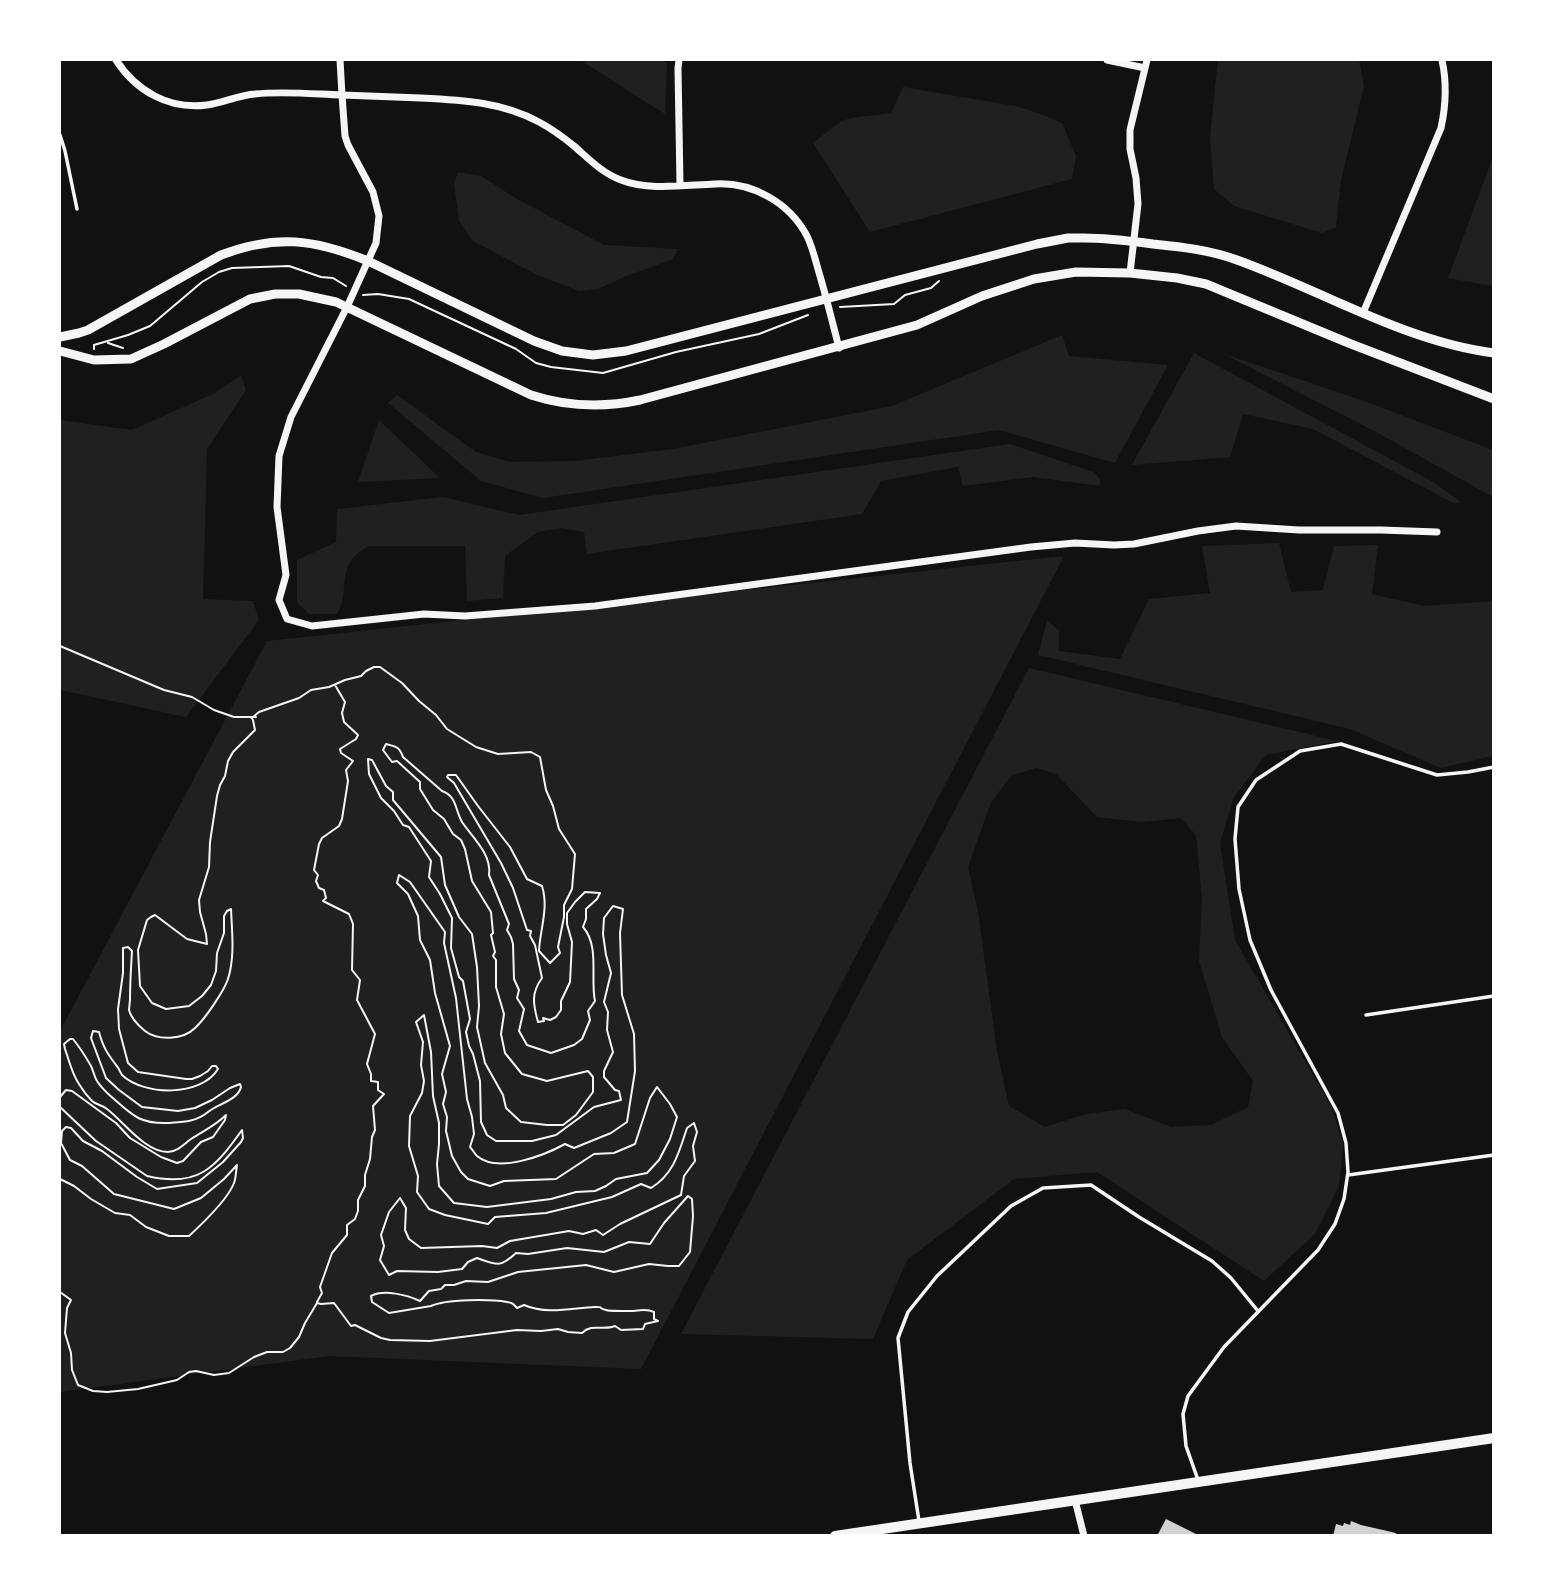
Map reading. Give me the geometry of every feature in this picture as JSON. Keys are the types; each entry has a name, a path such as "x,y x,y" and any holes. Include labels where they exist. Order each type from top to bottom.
{"main road":[{"path":"835,1535 1493,1438"}],"street":[{"path":"116,60 128,76 144,90 163,100 185,105 208,105 250,94 267,93 465,100 495,105 525,115 550,128 601,170 635,185 718,183 739,185 759,192 781,205 806,235 838,348"},
{"path":"340,60 345,136 373,192 379,216 376,243 291,417 279,456 277,507 286,575 279,600 288,620 312,626 424,614 466,616 595,607 1044,545 1134,544 1219,527 1437,533"},
{"path":"679,60 680,185"},
{"path":"1107,60 1146,64 1130,130 1130,149 1137,192 1130,273"},
{"path":"1363,313 1437,141 1444,115 1446,88 1442,60"},
{"path":"60,337 88,330 221,255 251,245 283,241 314,243 344,251 534,341 562,351 593,355 626,351 1052,241 1084,238 1186,247 1220,254 1438,342 1493,353"},
{"path":"60,351 94,360 131,359 250,299 275,294 312,295 347,307 517,390 546,400 576,405 608,405 640,400 918,325 982,296 1034,279 1076,272 1130,273 1177,278 1214,287 1493,399"},
{"path":"1075,1500 1084,1535"}],"lane":[{"path":"60,135 77,209"},
{"path":"1199,1482 1186,1446 1183,1414 1188,1396 1224,1347 1318,1250 1335,1224 1344,1199 1348,1175 1346,1143 1338,1113 1271,990 1250,940 1239,889 1235,839 1238,807 1256,780 1300,751 1341,744 1437,775 1493,767"},
{"path":"1366,1015 1493,996"},
{"path":"1348,1175 1493,1155"},
{"path":"919,1523 910,1463 898,1338 908,1312 937,1276 1011,1206 1043,1188 1091,1185 1212,1261 1258,1311"}],"path":[{"path":"60,646 164,690 192,697 214,710 234,717 253,717 259,712 299,698 311,690 361,676 374,667 380,667 402,682 447,729 476,747 498,754 531,752 540,757 546,790 559,829 575,854 572,889 564,905 558,947 560,953 550,963 539,951 545,911 542,886 527,878 510,847 456,775 447,777 454,783 501,863 513,888 527,930 531,931 530,936 535,944 542,978 535,988 533,1007 538,1021 556,1017 570,982 572,942 567,913 585,892 600,893 586,909 583,927 587,929 592,948 592,990 595,1001 588,1010 590,1020 582,1040 551,1053 527,1045 519,1031 524,1009 517,998 519,990 514,979 513,944 507,930 509,924 489,875 484,854 457,812 456,802 403,757 400,749 386,744 383,750 392,762 397,761 420,782 420,789 433,810 461,840 472,881 491,912 496,987 505,1014 501,1034 505,1053 522,1074 532,1078 547,1081 587,1071 593,1077 593,1092 576,1115 563,1125 520,1122 506,1108 503,1095 485,1063 477,1027 480,1006 472,934 459,917 445,885 441,858 393,800 393,792 386,786 372,760 368,759 369,774 381,798 403,825 409,827 431,861 429,877 452,918 451,948 463,981 470,1019 466,1032 480,1081 481,1122 487,1135 496,1141 532,1141 556,1135 594,1107 621,1100 619,1091 604,1077 613,1052 607,1030 608,1012 604,1002 611,973 603,934 604,918 613,906 623,909 620,933 622,995 634,1034 635,1071 627,1122 611,1133 574,1148 565,1144 524,1161 498,1163 479,1158 470,1147 474,1135 472,1117 467,1099 456,998 444,943 445,932 410,882 399,875 397,883 408,894 418,916 420,940 430,960 435,993 450,1046 442,1074 446,1092 443,1104 447,1117 446,1131 452,1156 468,1179 490,1186 504,1181 556,1179 593,1154 614,1153 635,1144 650,1098 657,1087 677,1117 665,1149 647,1173 616,1178 595,1191 576,1192 551,1199 487,1207 454,1203 439,1186 439,1123 433,1096 431,1052 424,1015 416,1022 423,1042 421,1065 424,1081 422,1093 410,1116 410,1146 418,1176 417,1192 429,1209 488,1224 495,1217 546,1213 612,1197 641,1184 651,1188 662,1182 671,1169 687,1128 694,1123 697,1132 693,1146 695,1161 684,1176 681,1195 603,1235 596,1230 583,1234 569,1231 510,1241 498,1248 421,1248 409,1240 405,1230 406,1208 400,1198 389,1212 381,1235 384,1246 380,1260 389,1275 397,1271 438,1272 462,1269 477,1258 496,1265 503,1264 516,1253 528,1254 567,1248 604,1252 629,1242 650,1244 688,1196 692,1199 693,1216 690,1252 679,1266 649,1264 614,1272 586,1265 544,1269 518,1272 488,1282 466,1281 445,1285 441,1289 429,1291 420,1301 406,1295 397,1296 384,1292 371,1296 372,1302 389,1313 468,1301 511,1303 517,1308 524,1306 542,1310 600,1307 608,1311 626,1312 649,1309 654,1312 654,1319 658,1321 645,1324 643,1329 621,1330 615,1326 596,1326 582,1333 558,1329 517,1330 430,1341 390,1340 355,1325 351,1326 334,1303 317,1303"},
{"path":"60,1300 60,1292 71,1300 67,1308 65,1333 71,1353 72,1370 78,1385 93,1391 107,1392 138,1389 177,1380 188,1372 229,1373 254,1357 267,1352 283,1352 295,1344 322,1293 320,1287 332,1253 346,1235 347,1225 355,1219 358,1200 365,1186 375,1130 373,1105 384,1094 379,1090 378,1082 371,1081 367,1064 375,1034 357,1000 360,980 352,970 353,924 349,914 323,901 326,898 324,890 319,888 316,881 318,875 314,870 322,838 339,826 342,819 348,782 346,770 353,761 341,753 340,749 356,739 358,734 344,722 342,713 345,702 334,684"},
{"path":"60,1097 66,1090 72,1091 116,1123 130,1138 161,1157 177,1163 183,1161 201,1142 213,1137 226,1115 213,1127 172,1152 155,1149 106,1108 93,1102 75,1079 65,1049 66,1041 72,1039 77,1043 106,1094 131,1115 145,1121 190,1122 240,1093 240,1084 230,1087 201,1107 186,1110 142,1107 106,1078 91,1038 93,1031 99,1032 102,1045 121,1074 147,1088 182,1090 202,1084 216,1073 218,1069 212,1066 192,1079 165,1077 138,1072 128,1063 119,1029 118,1009 123,948 128,947 132,951 129,1010 134,1021 156,1037 186,1034 195,1028 213,1006 227,982 232,950 231,909 224,916 224,933 211,985 189,1006 166,1009 148,999 140,986 138,950 147,920 155,915 187,939 207,944 200,900 209,867 217,796 233,752 255,730 253,717"},
{"path":"60,1107 96,1141 147,1177 156,1179 182,1180 201,1175 232,1146 242,1130 243,1138 223,1163 197,1184 157,1189 83,1141 71,1128 66,1127 62,1131 61,1143 71,1160 82,1166 114,1194 174,1209 201,1198 224,1180 237,1165 234,1183 220,1203 189,1236 169,1236 146,1227 130,1215 115,1213 74,1185 60,1179"}],"shaded area":[{"path":"580,60 659,60 667,63 665,114"},
{"path":"1218,60 1359,60 1364,86 1341,180 1336,227 1322,233 1234,206 1214,189 1210,136"},
{"path":"903,87 1015,106 1062,123 1076,156 1072,179 870,232 813,143 841,121 891,113"},
{"path":"1493,157 1493,286 1448,278"},
{"path":"458,172 481,176 517,199 604,245 678,249 673,259 598,289 579,291 535,274 473,241 459,221 454,183"},
{"path":"1062,335 1069,356 1168,365 1115,463 999,430 543,498 481,481 388,403 397,395 476,452 510,462 574,461 673,449 892,406"},
{"path":"1194,353 1433,482 1461,502 1455,504 1313,429 1243,414 1230,457 1132,465"},
{"path":"1224,354 1364,401 1493,450 1493,497 1378,433"},
{"path":"241,375 246,390 207,449 203,599 253,601 259,620 186,717 60,690 60,420 132,430 215,393"},
{"path":"379,420 440,478 358,482"},
{"path":"1010,444 1093,472 1100,479 1100,486 1033,477 963,486 958,467 881,481 862,514 587,554 584,532 562,528 538,532 505,556 503,598 467,601 465,546 368,546 350,562 337,614 309,614 297,602 297,560 336,542 337,509 443,497 519,515"},
{"path":"1279,543 1291,592 1323,590 1334,546 1378,545 1372,594 1424,606 1493,601 1493,756 1441,768 1350,729 1038,655 1047,620 1059,631 1059,651 1120,659 1149,599 1210,593 1202,546"},
{"path":"1064,556 641,1369 329,1356 60,1392 60,1031 267,641"},
{"path":"1029,668 1337,741 1266,755 1234,797 1220,843 1235,940 1331,1106 1343,1144 1339,1186 1315,1234 1264,1281 1097,1172 1014,1179 907,1260 873,1339 681,1334","holes":["1037,768 1056,774 1097,817 1142,822 1181,818 1196,835 1202,898 1199,961 1222,1037 1253,1081 1248,1107 1211,1125 1171,1127 1125,1109 1086,1114 1045,1127 1009,1106 997,1051 978,912 968,867 991,802 1012,775"]}],"building":[{"path":"1166,1519 1200,1536 1157,1536"},
{"path":"1351,1521 1396,1533 1395,1536 1333,1536 1336,1524 1350,1525"}]}
